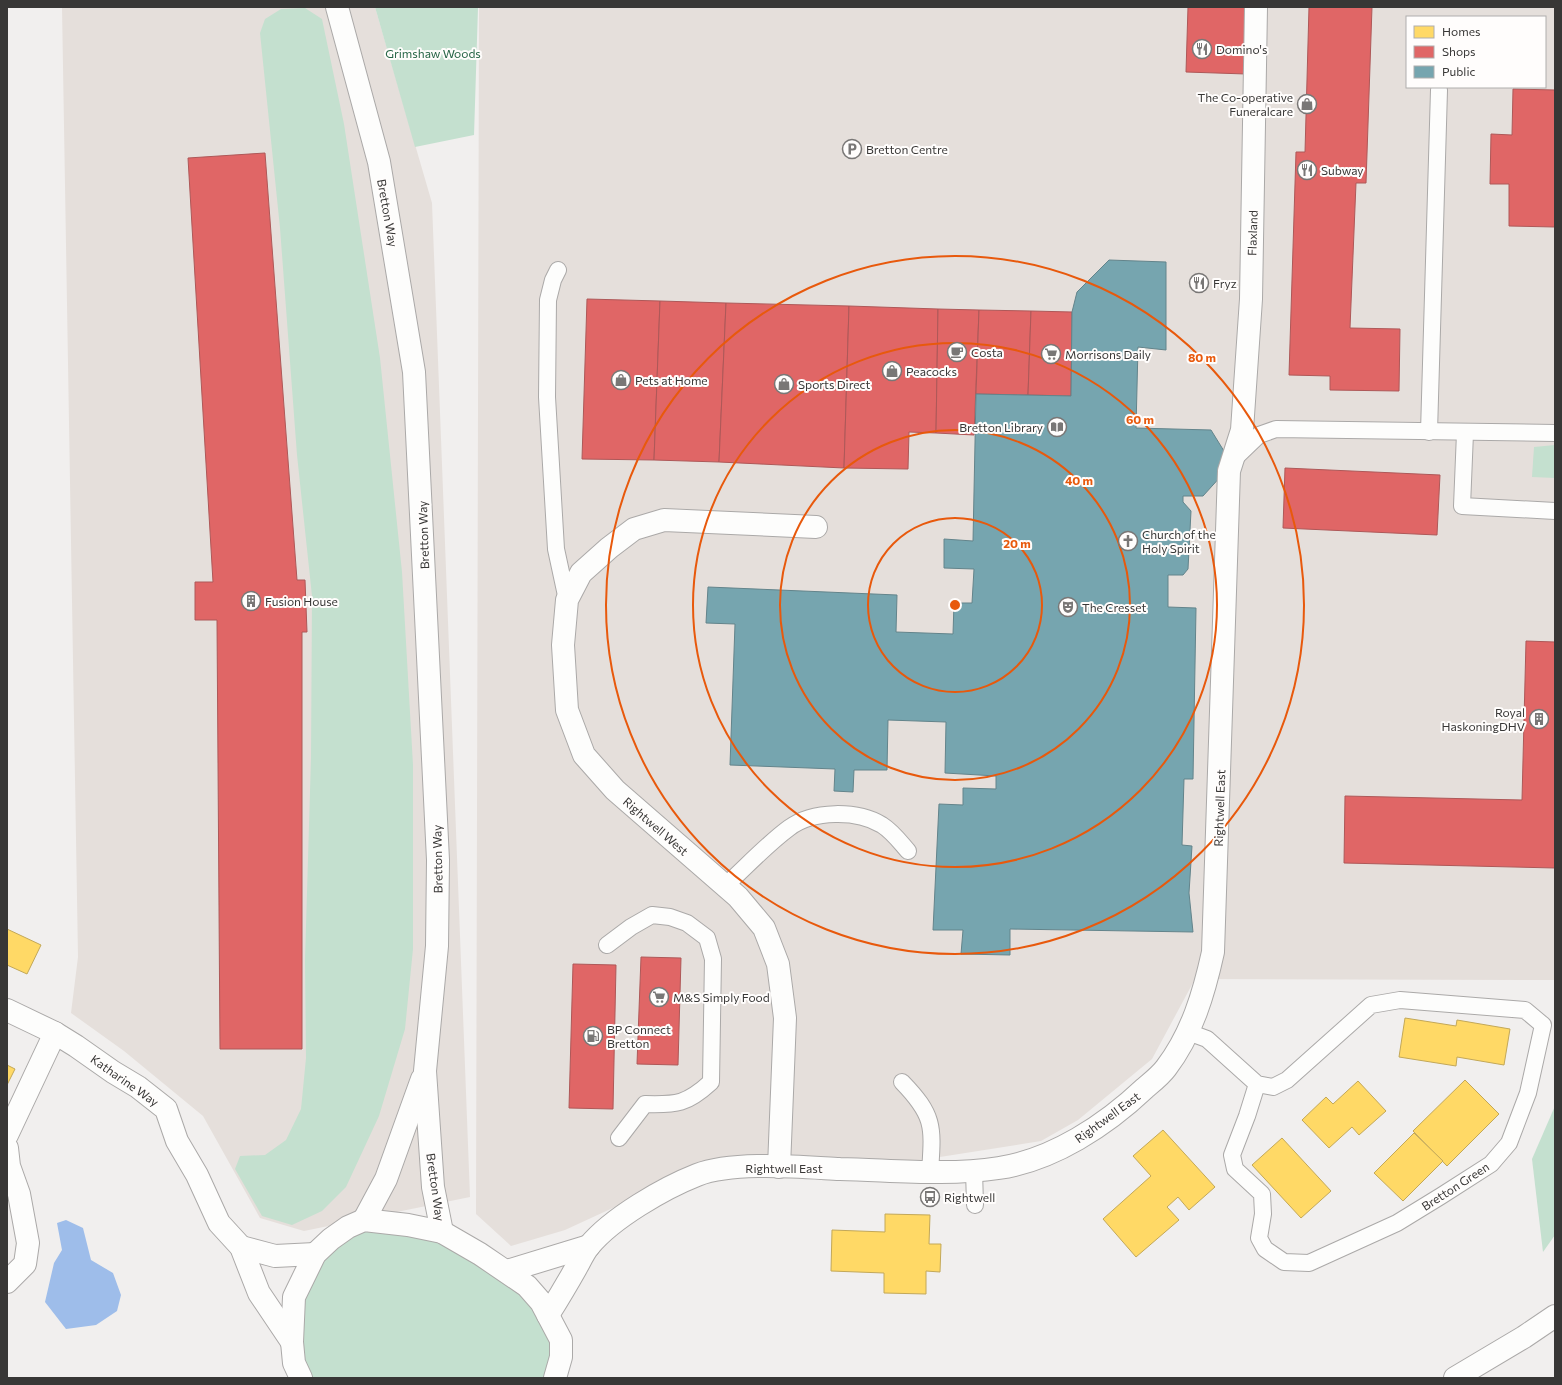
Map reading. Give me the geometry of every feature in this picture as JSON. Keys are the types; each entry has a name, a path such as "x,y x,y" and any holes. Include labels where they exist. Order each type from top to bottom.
{"street":[{"name":"Bretton Way","path":"337,7 378,162 414,372 438,860 437,946 425,1071 433,1187 442,1232"},
{"name":"Flaxland","path":"1234,459 1242,430 1251,299 1256,7"},
{"name":"Rightwell East","path":"548,1315 589,1246 611,1226 652,1196 699,1174 723,1169 779,1167 930,1172 1000,1168 1028,1160 1071,1143 1127,1105 1166,1069 1188,1032 1205,991 1213,952 1227,512 1229,471 1234,459"},
{"name":"Rightwell West","path":"779,1167 785,1018 778,964 764,928 738,897 615,790 584,755 567,710 563,645 567,600 581,573 609,548 634,529 664,520 816,527"},
{"name":"Katharine Way","path":"7,1010 55,1033 138,1086 166,1109 177,1141 219,1223 241,1247 259,1293 292,1342"},
{"path":"7,1135 55,1033"},
{"name":"Bretton Way","path":"364,1220 386,1179 425,1071"},
{"path":"7,1148 9,1166 19,1194 28,1244 25,1264 13,1278 7,1282"},
{"path":"301,1378 294,1362 292,1342 294,1297 316,1254 331,1239 348,1227 364,1220 408,1225 442,1232 507,1271 527,1286 548,1315 561,1340 559,1376"},
{"name":"Rightwell East","path":"507,1271 589,1246"},
{"path":"241,1247 275,1256 316,1254"},
{"path":"1455,1378 1524,1337 1555,1316"}],"lane":[{"path":"1429,432 1439,90"},
{"path":"558,270 552,280 548,300 547,397 556,549 567,600"},
{"path":"1234,459 1259,435 1276,428 1465,433 1555,433"},
{"path":"1465,433 1462,506 1555,511"},
{"path":"725,886 790,827 816,816 841,813 864,816 883,826 894,835 908,851"},
{"path":"607,945 631,927 652,915 670,917 687,923 707,938 713,959 711,1082 688,1100 671,1104 645,1104 619,1138"},
{"name":"Bretton Green","path":"1400,1000 1525,1010 1543,1025 1528,1093 1509,1143 1491,1164 1397,1223 1309,1263 1284,1262 1265,1249 1259,1238 1263,1214 1262,1194 1235,1169 1232,1155 1248,1116 1257,1084 1273,1087 1287,1080 1371,1005 1400,1000"},
{"path":"1188,1032 1207,1039 1257,1084"},
{"path":"902,1082 918,1099 928,1116 932,1132 930,1172"},
{"path":"974,1170 976,1205"}],"shaded area":[{"path":"62,7 375,7 432,203 470,1197 304,1231 260,1218 203,1116 124,1051 71,1013 78,957"},
{"name":"Bretton Centre","path":"479,7 1555,7 1555,980 1195,979 1152,1059 1078,1120 1041,1141 908,1162 719,1159 565,1230 511,1246 476,1214"}],"green space":[{"name":"Grimshaw Woods","path":"375,7 478,7 474,135 415,147"},
{"path":"305,8 322,19 344,124 380,358 402,572 413,765 413,949 405,1029 379,1116 346,1187 322,1211 292,1225 262,1216 235,1169 240,1156 265,1155 286,1140 301,1109 306,1058 305,960 311,758 312,596 297,455 280,228 260,33 265,19 281,9"},
{"path":"1555,445 1555,478 1532,477 1534,447"},
{"path":"1555,1106 1555,1235 1543,1252 1532,1159"},
{"path":"348,1227 442,1232 548,1315 555,1378 301,1378 292,1342 315,1254"}],"water":[{"path":"66,1220 83,1228 91,1260 113,1273 121,1295 117,1311 96,1325 66,1329 45,1302 54,1263 62,1250 57,1223"}],"building: Homes":[{"path":"7,929 41,945 27,974 7,965"},
{"path":"1405,1018 1456,1026 1457,1020 1510,1029 1504,1065 1457,1057 1456,1066 1399,1057"},
{"path":"7,1065 15,1069 7,1085"},
{"path":"1465,1080 1499,1114 1447,1166 1413,1131"},
{"path":"1358,1081 1386,1111 1359,1135 1352,1127 1329,1148 1302,1120 1326,1097 1333,1104"},
{"path":"1163,1130 1215,1187 1189,1210 1178,1197 1167,1207 1179,1220 1136,1257 1103,1219 1151,1176 1133,1156"},
{"path":"1414,1133 1443,1161 1403,1201 1374,1173"},
{"path":"1282,1138 1331,1191 1301,1218 1252,1165"},
{"path":"885,1214 930,1215 929,1244 941,1244 940,1272 926,1271 926,1294 884,1293 884,1273 831,1271 832,1230 885,1232"}],"building: Shops":[{"path":"1188,7 1248,7 1246,74 1186,72"},
{"path":"1309,7 1372,7 1366,183 1356,183 1350,328 1400,329 1399,391 1330,390 1330,376 1289,375 1296,152 1305,152"},
{"path":"1513,89 1555,90 1555,227 1509,226 1509,184 1490,184 1491,134 1512,135"},
{"name":"Fusion House","path":"265,153 297,580 305,580 307,632 302,632 302,1049 220,1049 217,620 195,620 195,582 213,582 188,158"},
{"name":"Pets at Home","path":"587,299 660,301 654,460 582,459"},
{"path":"660,301 726,303 719,462 654,460"},
{"name":"Sports Direct","path":"726,303 849,306 844,468 719,462"},
{"name":"Peacocks","path":"849,306 938,309 936,433 909,432 908,469 844,468"},
{"name":"Costa","path":"938,309 979,310 974,435 936,433"},
{"path":"979,310 1031,311 1028,395 976,394"},
{"name":"Morrisons Daily","path":"1031,311 1072,312 1071,396 1028,395"},
{"path":"1285,468 1440,475 1437,535 1283,528"},
{"name":"Royal HaskoningDHV","path":"1526,641 1555,642 1555,868 1344,863 1345,796 1522,800"},
{"path":"641,957 681,958 678,1065 637,1064"},
{"name":"BP Connect Bretton","path":"573,964 616,965 613,1109 569,1108"}],"building: Public":[{"name":"The Cresset","path":"1109,260 1166,262 1166,350 1138,347 1136,428 1211,430 1232,464 1203,496 1183,496 1183,502 1191,511 1188,569 1183,575 1168,575 1168,607 1196,608 1193,779 1184,779 1182,845 1192,846 1189,893 1193,932 1010,929 1010,955 961,954 963,930 933,930 939,804 963,805 963,788 996,789 996,776 945,773 946,722 888,720 887,770 854,770 853,792 834,791 835,769 730,765 735,624 706,623 708,587 897,595 896,632 953,634 954,603 972,603 974,569 944,568 944,539 973,541 976,394 1071,396 1072,312 1077,292"}],"place":[{"name":"Domino's","path":"1202,49"},
{"name":"The Co-operative Funeralcare","path":"1307,104"},
{"name":"Bretton Centre","path":"852,149"},
{"name":"Subway","path":"1307,170"},
{"name":"Fryz","path":"1199,283"},
{"name":"Costa","path":"957,352"},
{"name":"Morrisons Daily","path":"1051,354"},
{"name":"Peacocks","path":"892,371"},
{"name":"Pets at Home","path":"621,380"},
{"name":"Sports Direct","path":"784,384"},
{"name":"Bretton Library","path":"1057,427"},
{"name":"Church of the Holy Spirit","path":"1128,541"},
{"name":"Fusion House","path":"251,601"},
{"name":"The Cresset","path":"1068,607"},
{"name":"Royal HaskoningDHV","path":"1539,719"},
{"name":"M&S Simply Food","path":"659,997"},
{"name":"BP Connect Bretton","path":"593,1036"},
{"name":"Rightwell","path":"930,1197"}]}
